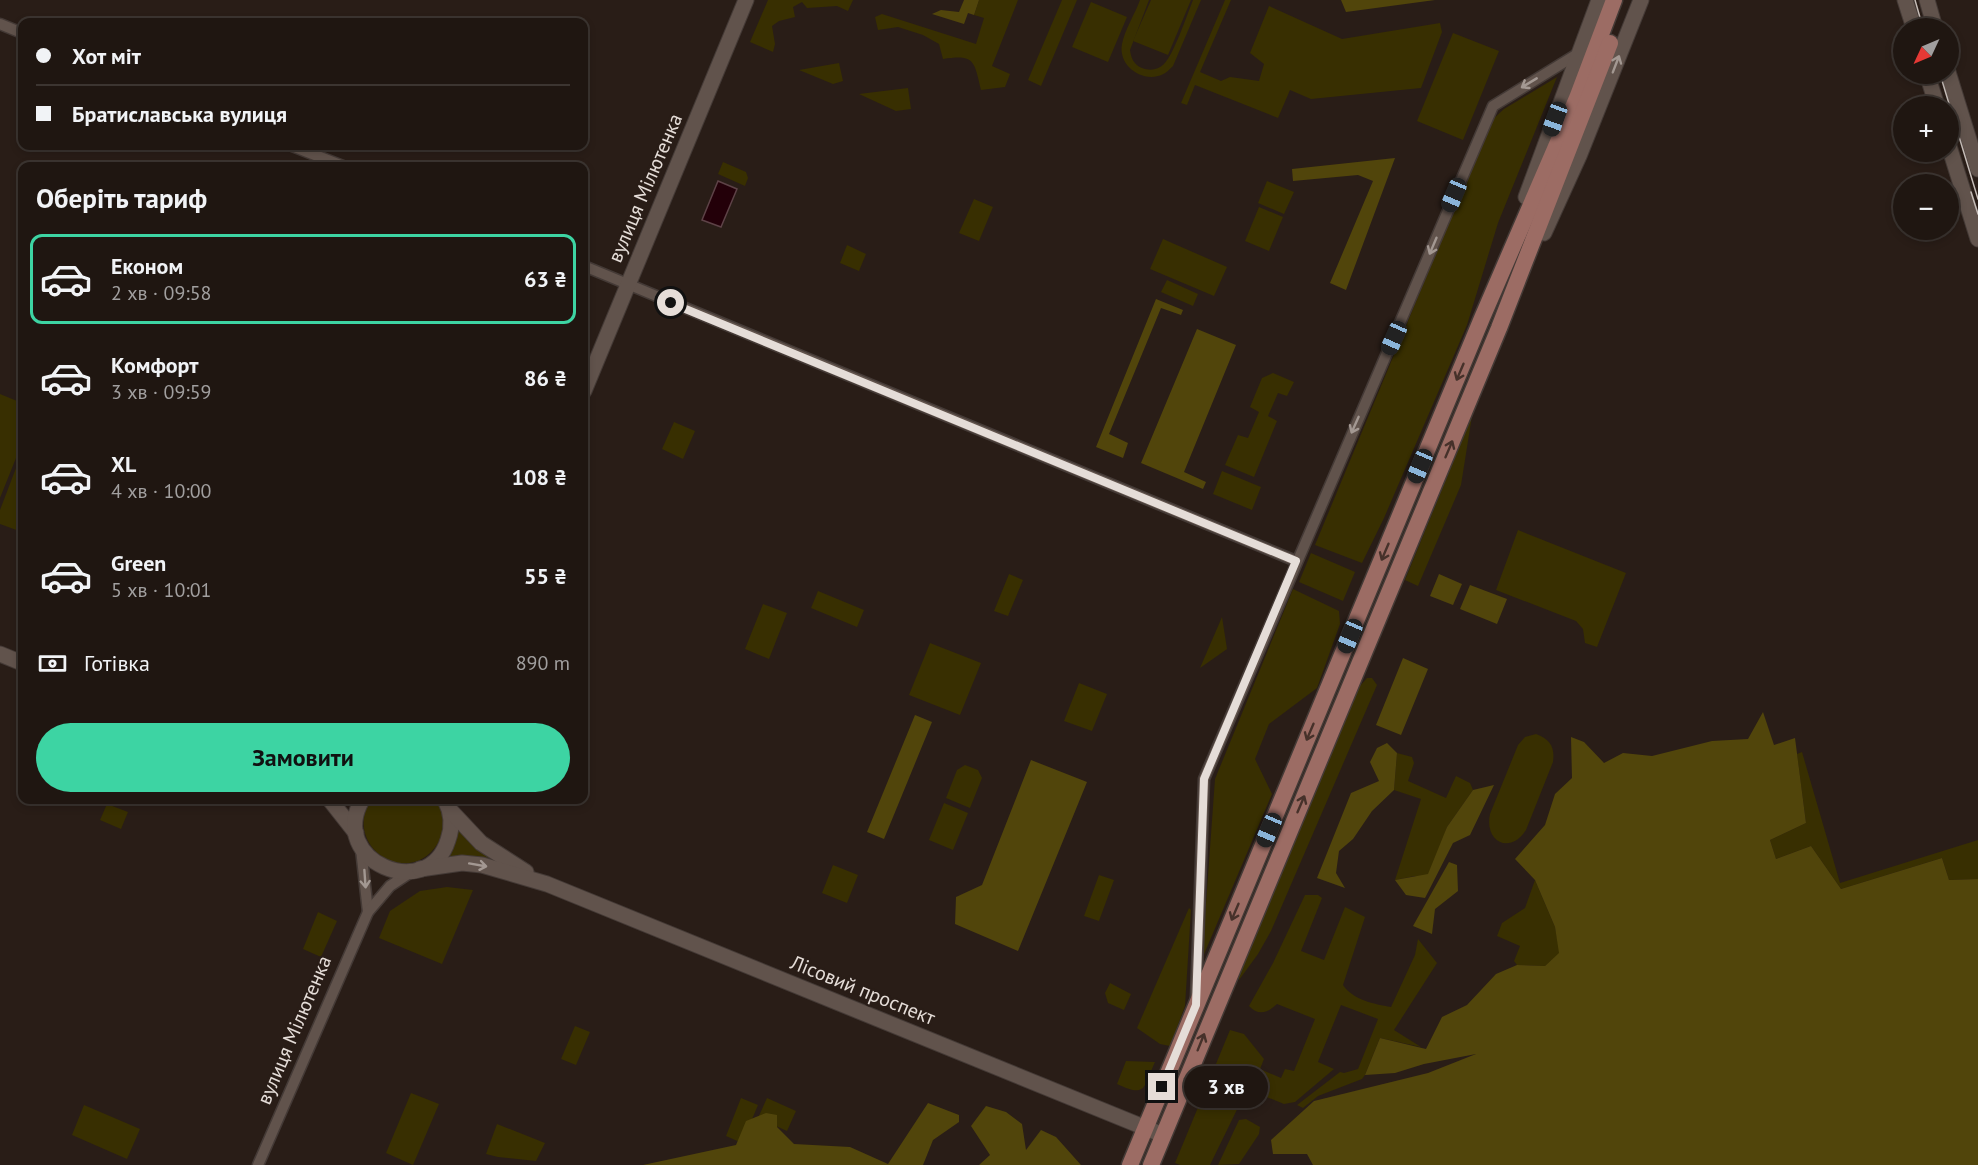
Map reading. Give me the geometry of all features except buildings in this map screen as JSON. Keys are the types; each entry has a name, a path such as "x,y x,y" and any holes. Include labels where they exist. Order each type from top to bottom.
{"main road":[{"path":"1151,1165 1500,328 1588,103 1608,33 1614,0"},
{"path":"1130,1165 1482,318 1577,98 1626,0"}],"street":[{"name":"вулиця Мілютенка","path":"588,381 746,0"},
{"path":"1482,318 1599,0"},
{"path":"1500,328 1579,156 1641,0"},
{"path":"1905,0 1911,18"},
{"path":"1927,0 1932,18"},
{"path":"0,24 18,31"},
{"path":"1196,1005 1204,779 1493,106 1579,53"},
{"path":"1952,84 1978,170"},
{"path":"302,150 334,162"},
{"path":"1954,162 1978,239"},
{"path":"588,268 1296,561"},
{"path":"0,654 18,661"},
{"path":"333,804 359,840"},
{"path":"359,840 356,819 362,804"},
{"path":"416,870 440,856 448,843 451,829 447,804"},
{"name":"Лісовий проспект","path":"447,804 469,831 489,849 547,884"},
{"name":"вулиця Мілютенка","path":"359,840 368,912"},
{"name":"Лісовий проспект","path":"359,840 372,861 397,872 462,863 482,866 547,884 1163,1135"},
{"name":"вулиця Мілютенка","path":"258,1165 368,912 390,886 416,870"}],"shaded area":[{"path":"768,0 853,0 848,11 837,6 807,8 802,2 793,7 795,17 779,21 772,26 775,44 773,52 750,42"},
{"path":"964,0 979,0 974,15 968,13 964,24 932,14 941,10 959,12"},
{"path":"979,0 1018,0 992,66 1010,74 1005,87 981,90 977,72 967,59 943,59 939,44 923,35 898,27 878,30 875,17 882,14 976,44 984,18 974,15"},
{"path":"1062,0 1077,0 1041,86 1028,80"},
{"path":"1140,0 1149,0 1130,50 1137,65 1151,70 1162,66 1168,59 1193,0 1201,0 1173,66 1160,75 1151,77 1131,69 1123,58 1122,51 1123,38"},
{"path":"1151,0 1191,0 1168,55 1133,41"},
{"path":"1225,0 1231,0 1200,72 1221,81 1230,77 1259,81 1264,64 1250,53 1269,6 1342,39 1440,23 1442,32 1421,88 1311,99 1290,90 1278,118 1195,85 1187,105 1181,103"},
{"path":"1341,0 1435,0 1346,12"},
{"path":"1091,2 1127,17 1108,62 1072,47"},
{"path":"1453,33 1499,51 1463,140 1417,121"},
{"path":"839,63 843,81 833,84 799,70"},
{"path":"1557,77 1498,223 1467,325 1384,518 1362,563 1315,545 1491,121 1504,109"},
{"path":"908,88 911,109 896,111 859,94"},
{"path":"1395,158 1346,290 1330,283 1373,181 1358,175 1293,181 1292,169"},
{"path":"723,162 746,172 748,178 745,186 718,174"},
{"path":"718,181 737,189 721,227 702,220"},
{"path":"1267,181 1294,192 1284,214 1258,203"},
{"path":"974,199 993,207 979,241 959,233"},
{"path":"1259,207 1283,217 1269,251 1245,241"},
{"path":"1163,239 1227,267 1214,296 1150,269"},
{"path":"847,245 866,254 859,271 840,263"},
{"path":"1167,280 1198,294 1193,306 1161,292"},
{"path":"1156,299 1183,310 1181,315 1161,308 1109,434 1128,443 1123,458 1096,447"},
{"path":"1197,329 1236,345 1184,472 1206,482 1203,489 1141,463"},
{"path":"1273,373 1294,382 1287,396 1278,393 1268,416 1277,421 1254,477 1225,465 1238,435 1248,438 1259,412 1250,407 1262,378"},
{"path":"0,394 18,401 18,453 0,498"},
{"path":"1472,416 1461,485 1418,586 1405,580"},
{"path":"674,422 695,431 683,459 662,449"},
{"path":"16,468 18,469 18,531 0,524 0,510"},
{"path":"1222,471 1261,487 1252,510 1213,494"},
{"path":"1518,530 1626,573 1597,647 1585,643 1583,629 1576,621 1496,590"},
{"path":"1311,553 1355,572 1343,601 1299,582"},
{"path":"1009,574 1023,580 1008,616 994,611"},
{"path":"1439,574 1462,584 1453,605 1430,596"},
{"path":"1470,585 1507,599 1497,624 1460,609"},
{"path":"1293,589 1339,611 1340,624 1317,688 1269,724 1255,759 1272,794 1202,959 1215,779"},
{"path":"818,591 864,610 857,627 811,608"},
{"path":"763,604 787,613 769,659 745,649"},
{"path":"1222,617 1227,649 1200,668"},
{"path":"930,643 981,663 960,715 909,695"},
{"path":"1403,658 1428,669 1401,735 1376,725"},
{"path":"1367,678 1372,678 1377,685 1271,931 1239,980 1240,964 1359,687"},
{"path":"1079,683 1107,694 1092,731 1064,721"},
{"path":"1763,712 1774,745 1795,738 1806,823 1770,840 1776,859 1811,846 1841,889 1942,858 1949,880 1978,879 1978,1165 1313,1165 1307,1154 1273,1154 1271,1140 1314,1101 1428,1073 1476,1054 1424,1064 1395,1073 1365,1075 1380,1038 1426,1049 1442,1017 1467,1005 1496,974 1517,965 1545,966 1559,953 1555,927 1535,880 1515,859 1545,825 1555,794 1572,778 1571,737 1584,742 1604,763 1623,753 1652,756 1712,741 1748,739"},
{"path":"915,715 932,722 884,839 867,832"},
{"path":"1536,734 1545,738 1550,744 1553,762 1526,830 1520,838 1513,842 1500,842 1491,832 1490,814 1518,745 1525,737"},
{"path":"1387,743 1397,753 1394,790 1372,811 1353,839 1339,851 1336,873 1345,888 1317,878 1351,793 1379,781 1370,762 1377,748"},
{"path":"1802,752 1840,883 1978,840 1978,879 1949,880 1942,858 1841,889 1811,846 1776,859 1770,840 1806,823 1797,754"},
{"path":"1397,753 1412,757 1414,763 1408,781 1446,798 1456,776 1470,783 1473,790 1447,827 1429,882 1415,876 1395,880 1421,799 1394,790"},
{"path":"1031,760 1087,782 1018,951 955,924 956,897 982,885"},
{"path":"965,765 978,770 982,778 970,808 946,798 957,770"},
{"path":"1494,785 1470,835 1453,843 1425,898 1406,895 1395,880 1428,874 1447,827 1473,790"},
{"path":"944,803 968,813 953,850 929,840"},
{"path":"107,804 128,812 121,829 100,820"},
{"path":"369,804 439,804 444,822 443,832 438,843 426,856 412,863 397,863 383,857 372,847 365,834 364,818"},
{"path":"457,827 492,858 447,857"},
{"path":"1449,862 1457,865 1458,891 1435,909 1432,934 1413,926"},
{"path":"833,865 858,875 847,903 822,893"},
{"path":"1099,875 1114,880 1099,921 1084,916"},
{"path":"1535,880 1555,927 1560,953 1545,966 1517,965 1514,961 1520,946 1497,936 1502,923 1525,908"},
{"path":"447,887 473,890 442,964 379,938 390,911 420,891"},
{"path":"1305,895 1318,895 1322,898 1301,951 1324,960 1345,907 1365,917 1343,985 1358,998 1391,1007 1415,955 1418,939 1437,963 1394,1030 1421,1047 1380,1038 1362,1079 1318,1096 1303,1108 1297,1105 1340,1072 1358,1069 1378,1019 1341,1005 1318,1062 1334,1069 1295,1102 1284,1104 1247,1089 1210,1165 1175,1163 1230,1030 1244,1034 1264,1059 1260,1069 1281,1078 1285,1069 1294,1071 1315,1019 1277,1004 1263,1012 1256,1011 1249,1006 1273,963"},
{"path":"1189,908 1191,910 1185,1006 1170,1046 1160,1044 1137,1028"},
{"path":"318,912 337,921 321,957 303,949"},
{"path":"1110,983 1131,994 1124,1010 1108,1003 1105,993"},
{"path":"575,1026 590,1032 576,1065 561,1059"},
{"path":"1126,1061 1155,1062 1143,1088 1134,1090 1117,1084"},
{"path":"411,1093 439,1104 413,1165 386,1153"},
{"path":"741,1098 758,1105 742,1143 726,1136"},
{"path":"767,1098 796,1111 787,1131 758,1118"},
{"path":"928,1103 959,1115 959,1122 933,1140 923,1165 643,1165 736,1145 746,1121 766,1113 777,1115 777,1127 794,1144 850,1147 888,1164"},
{"path":"84,1105 140,1129 127,1159 72,1135"},
{"path":"986,1106 1006,1112 1022,1124 1026,1150 1041,1130 1056,1137 1081,1165 979,1165 990,1155 971,1126"},
{"path":"1246,1119 1260,1127 1259,1134 1239,1164 1218,1165 1239,1120"},
{"path":"497,1124 545,1143 536,1161 486,1154"}],"tram line":[{"path":"1915,0 1920,18"},
{"path":"1943,84 1978,199"},
{"path":"1971,192 1978,214"}],"route":[{"path":"671,303 1296,561 1204,779 1196,1005 1162,1087"}]}
